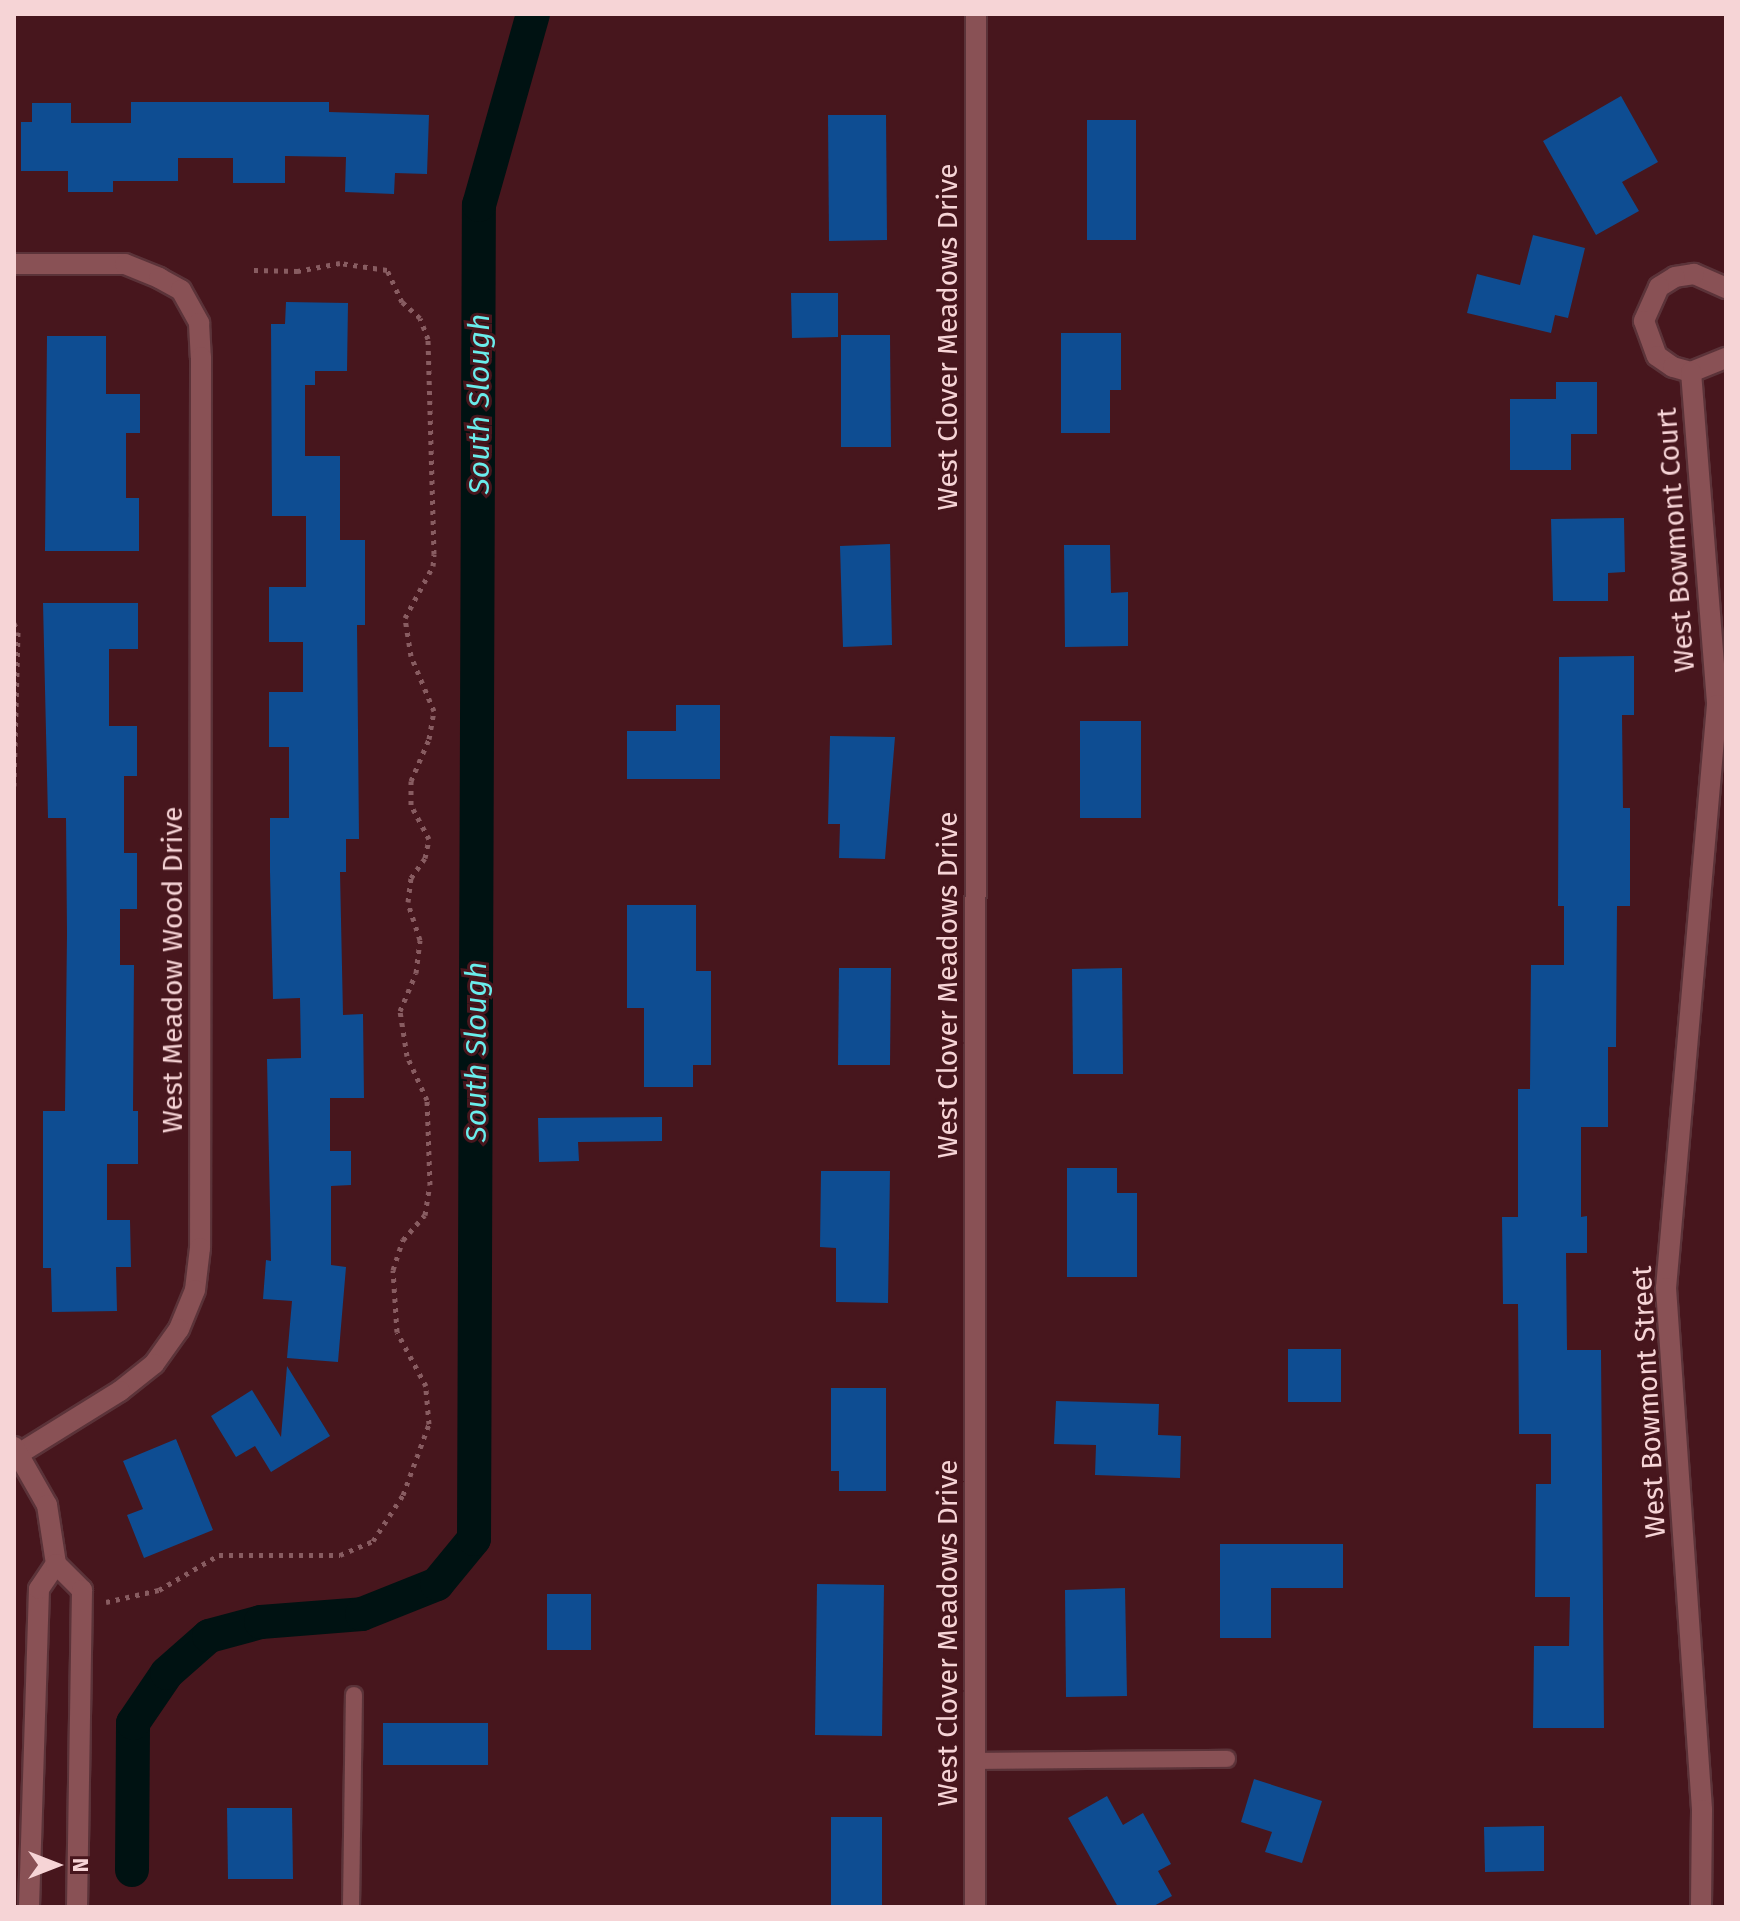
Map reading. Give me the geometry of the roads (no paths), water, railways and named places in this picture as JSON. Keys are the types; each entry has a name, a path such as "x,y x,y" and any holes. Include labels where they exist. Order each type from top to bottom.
{"street":[{"name":"West Clover Meadows Drive","path":"975,1907 976,14"},
{"name":"West Meadow Wood Drive","path":"14,264 125,264 181,290 199,323 201,357 200,1248 195,1290 179,1329 154,1364 120,1391 17,1450 47,1505 56,1564"},
{"name":"West Bowmont Court","path":"1726,288 1694,274 1675,277 1648,303 1644,321 1657,356 1691,372 1726,358"},
{"name":"West Bowmont Court","path":"1691,372 1722,705"},
{"name":"West Bowmont Street","path":"1701,1907 1702,1810 1666,1288 1722,705"},
{"path":"29,1907 39,1589 56,1564 82,1590 77,1907"}],"lane":[{"path":"351,1907 354,1695"},
{"path":"976,1761 1227,1759"}],"waterway":[{"name":"South Slough","path":"132,1870 133,1723 167,1673 209,1636 261,1622 362,1614 437,1584 474,1539 479,205 533,14"}]}
